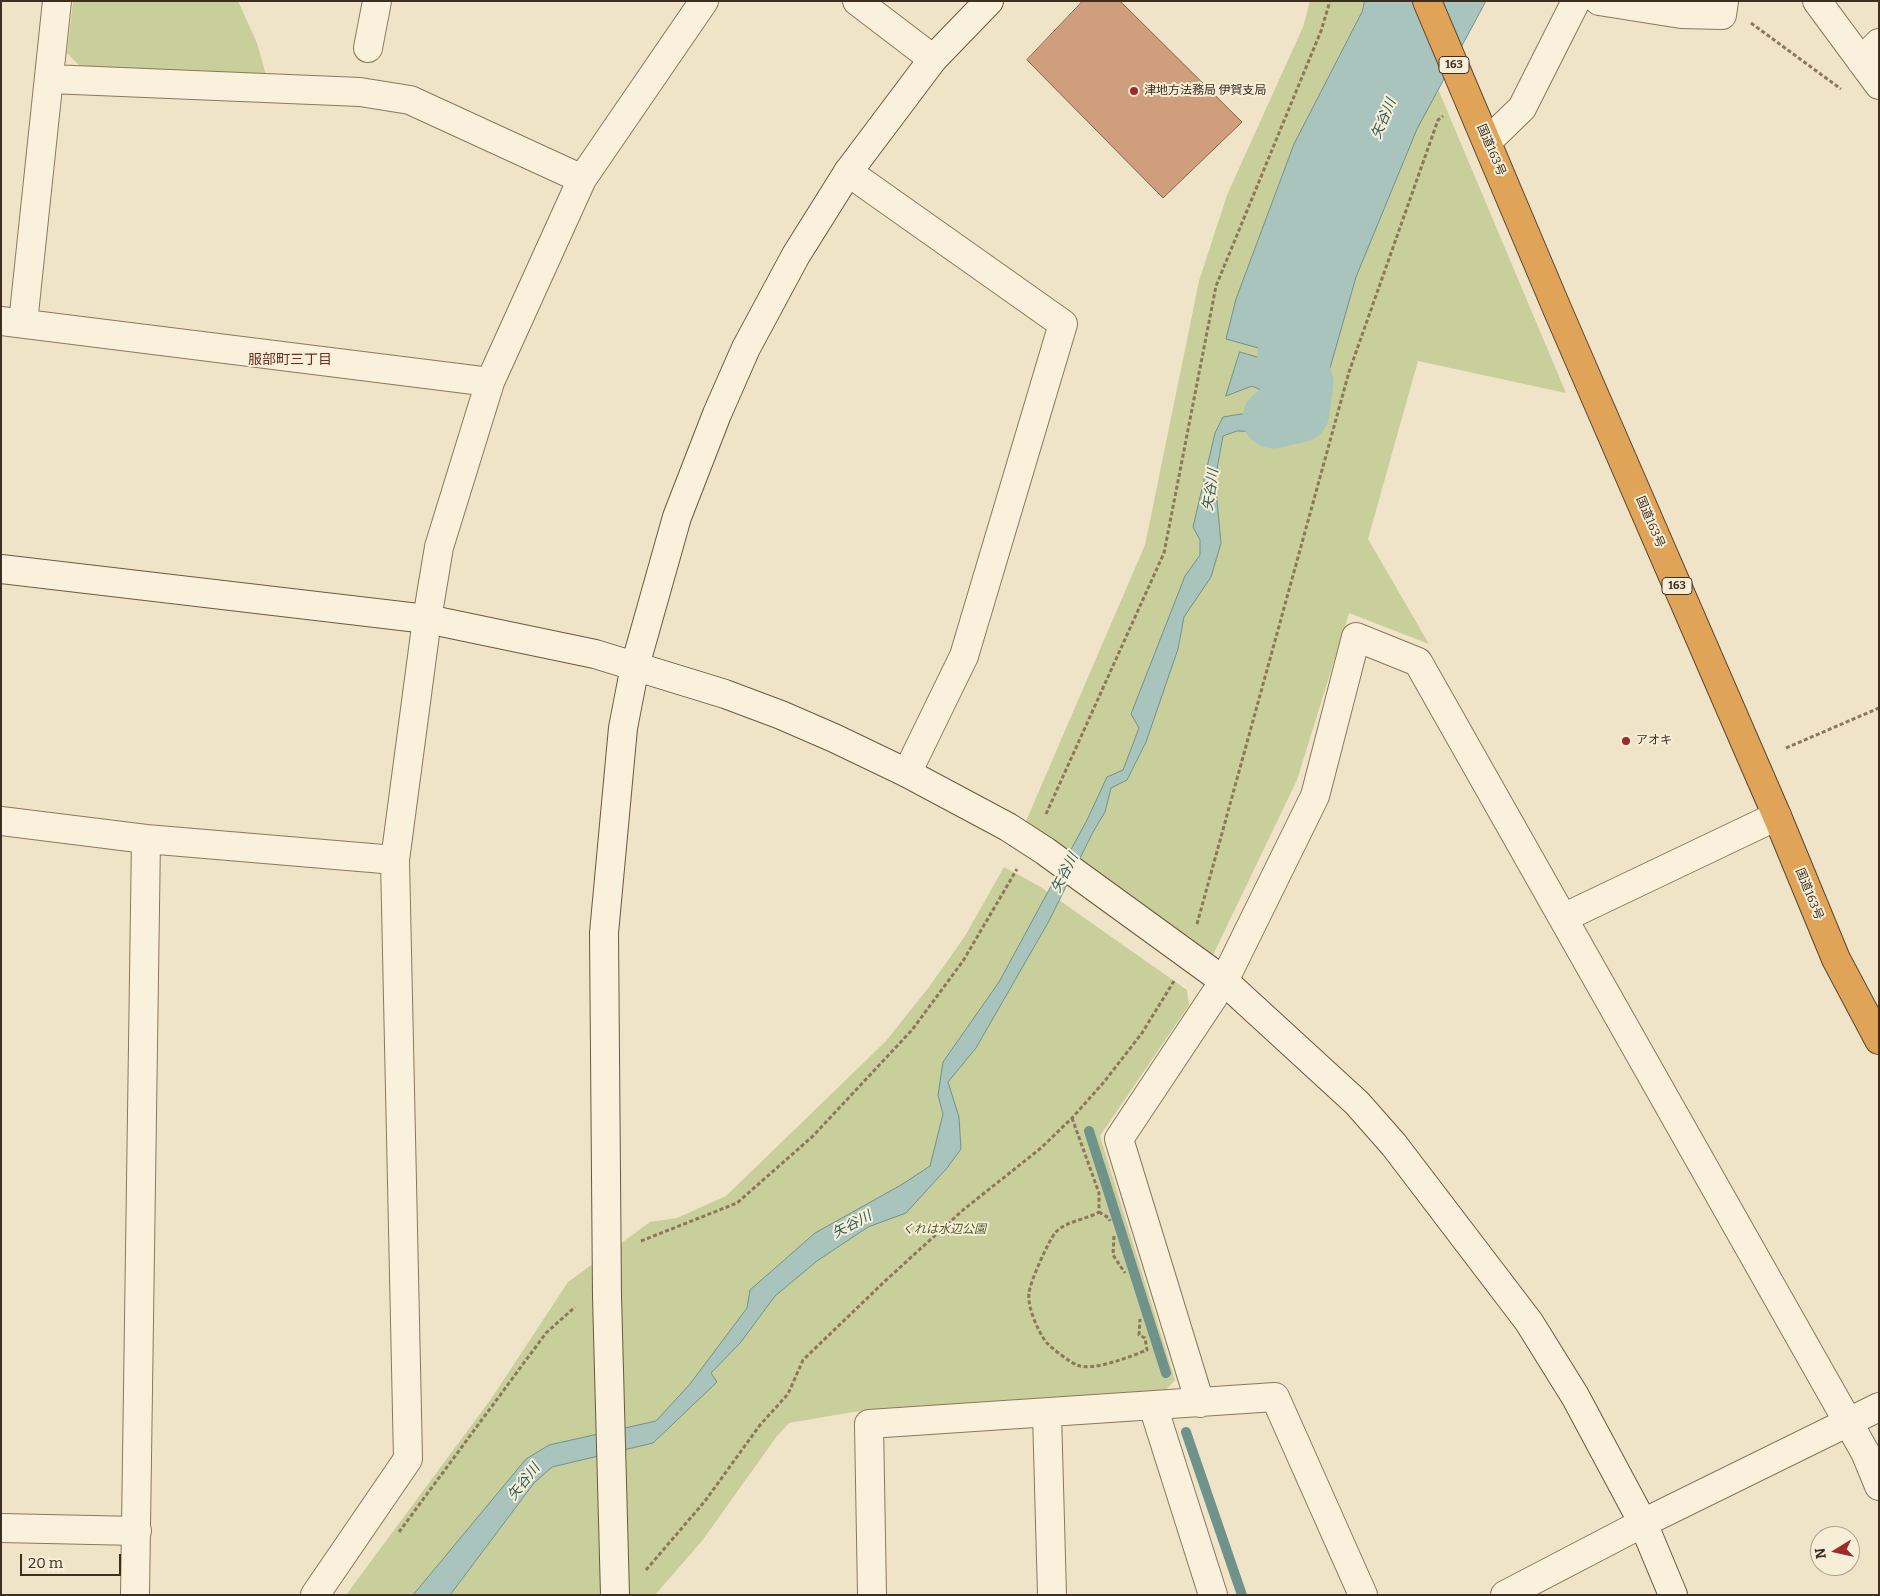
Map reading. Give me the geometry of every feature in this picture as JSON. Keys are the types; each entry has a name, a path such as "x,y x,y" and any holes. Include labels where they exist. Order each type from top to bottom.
{"highway":[{"name":"国道163号","path":"1427,1 1566,329 1777,816 1836,959 1879,1040"}],"street":[{"path":"57,1 50,79 12,322 490,382"},
{"path":"368,48 377,1"},
{"path":"315,1595 408,1458 394,860 427,619 439,546 490,382 582,179 704,1"},
{"path":"857,1 933,59"},
{"path":"615,1591 607,1296 604,933 623,728 634,666 677,517 716,414 746,348 796,256 848,172 933,59 989,1"},
{"path":"1484,135 1522,108 1576,1"},
{"path":"1599,1 1681,14 1723,8"},
{"path":"1817,1 1870,52 1879,85"},
{"path":"50,79 360,92 410,100 582,179"},
{"path":"848,172 1063,324 964,656 907,773"},
{"path":"1,569 427,619 595,654 725,694 781,715 907,773 1008,827 1045,851 1224,981 1357,1103 1394,1145 1529,1322 1575,1396 1643,1523 1673,1595"},
{"path":"1200,1403 1119,1139 1224,981 1314,796 1356,637 1418,662 1865,1452 1879,1486"},
{"path":"1563,918 1777,816"},
{"path":"1,822 146,839 394,860"},
{"path":"135,1595 146,839"},
{"path":"872,1595 869,1424 1275,1397 1363,1595"},
{"path":"1154,1406 1213,1595"},
{"path":"1505,1595 1643,1523 1879,1406"},
{"path":"1047,1413 1052,1595"},
{"path":"1,1528 137,1531"}],"path":[{"path":"1046,815 1164,552 1216,286 1320,31 1330,1"},
{"path":"1723,8 1748,20 1846,92"},
{"path":"1196,925 1349,372 1438,120 1466,93"},
{"path":"1786,748 1879,708"},
{"path":"641,1241 737,1203 813,1136 912,1030 963,961 1019,866"},
{"path":"646,1570 705,1501 760,1425 788,1394 803,1360 963,1210 1040,1148 1072,1118 1104,1082 1142,1033 1177,977"},
{"path":"1072,1118 1099,1194 1099,1212"},
{"path":"1099,1212 1109,1218 1111,1225"},
{"path":"1099,1212 1090,1218 1068,1224 1055,1233 1028,1294 1033,1319 1047,1344 1078,1366 1099,1365 1130,1357 1147,1350 1145,1338 1139,1335 1140,1311"},
{"path":"1113,1232 1112,1255 1126,1273"},
{"path":"396,1535 546,1333 578,1305"}],"green space":[{"path":"73,1 238,1 257,43 266,75 81,67 67,53"},
{"path":"1310,1 1401,1 1566,393 1418,361 1368,539 1429,644 1349,613 1297,780 1213,955 1023,828 1145,545 1199,281 1227,195 1303,27"},
{"name":"くれは水辺公園","path":"1004,867 1039,886 1187,990 1189,1005 1100,1136 1175,1380 1165,1391 853,1412 789,1423 777,1436 702,1541 655,1595 346,1595 491,1399 568,1282 650,1222 677,1218 726,1196 886,1041 929,987 965,936"}],"water":[{"path":"1365,1 1486,1 1417,129 1356,277 1330,368 1226,339 1236,299 1294,144 1362,12"},
{"path":"1240,352 1317,375 1305,423 1284,432 1237,431 1223,436 1215,480 1221,543 1211,577 1184,617 1178,649 1146,742 1127,780 1111,788 1105,812 1093,832 1049,921 976,1048 948,1082 959,1117 961,1149 947,1168 906,1213 868,1227 817,1261 775,1296 741,1342 711,1373 717,1382 653,1443 552,1467 534,1483 450,1595 413,1595 526,1459 549,1445 656,1421 690,1384 747,1308 750,1290 815,1233 901,1185 930,1166 943,1114 938,1095 943,1062 999,982 1087,820 1107,777 1123,770 1139,728 1131,714 1185,576 1200,555 1200,540 1193,527 1215,433 1223,417 1259,411 1286,403 1289,392 1266,392 1252,386 1226,396"}],"building":[{"name":"津地方法務局 伊賀支局","path":"1083,1 1120,1 1242,122 1163,198 1027,60"}],"waterway":[{"name":"矢谷川","path":"1273,418 1299,412 1303,382 1286,374 1289,346 1318,277"},
{"path":"1089,1131 1166,1373"},
{"path":"1186,1432 1242,1595"}],"place":[{"name":"津地方法務局 伊賀支局","path":"1134,91"},
{"name":"アオキ","path":"1626,741"}],"district":[{"name":"服部町三丁目","path":"290,360"}]}
